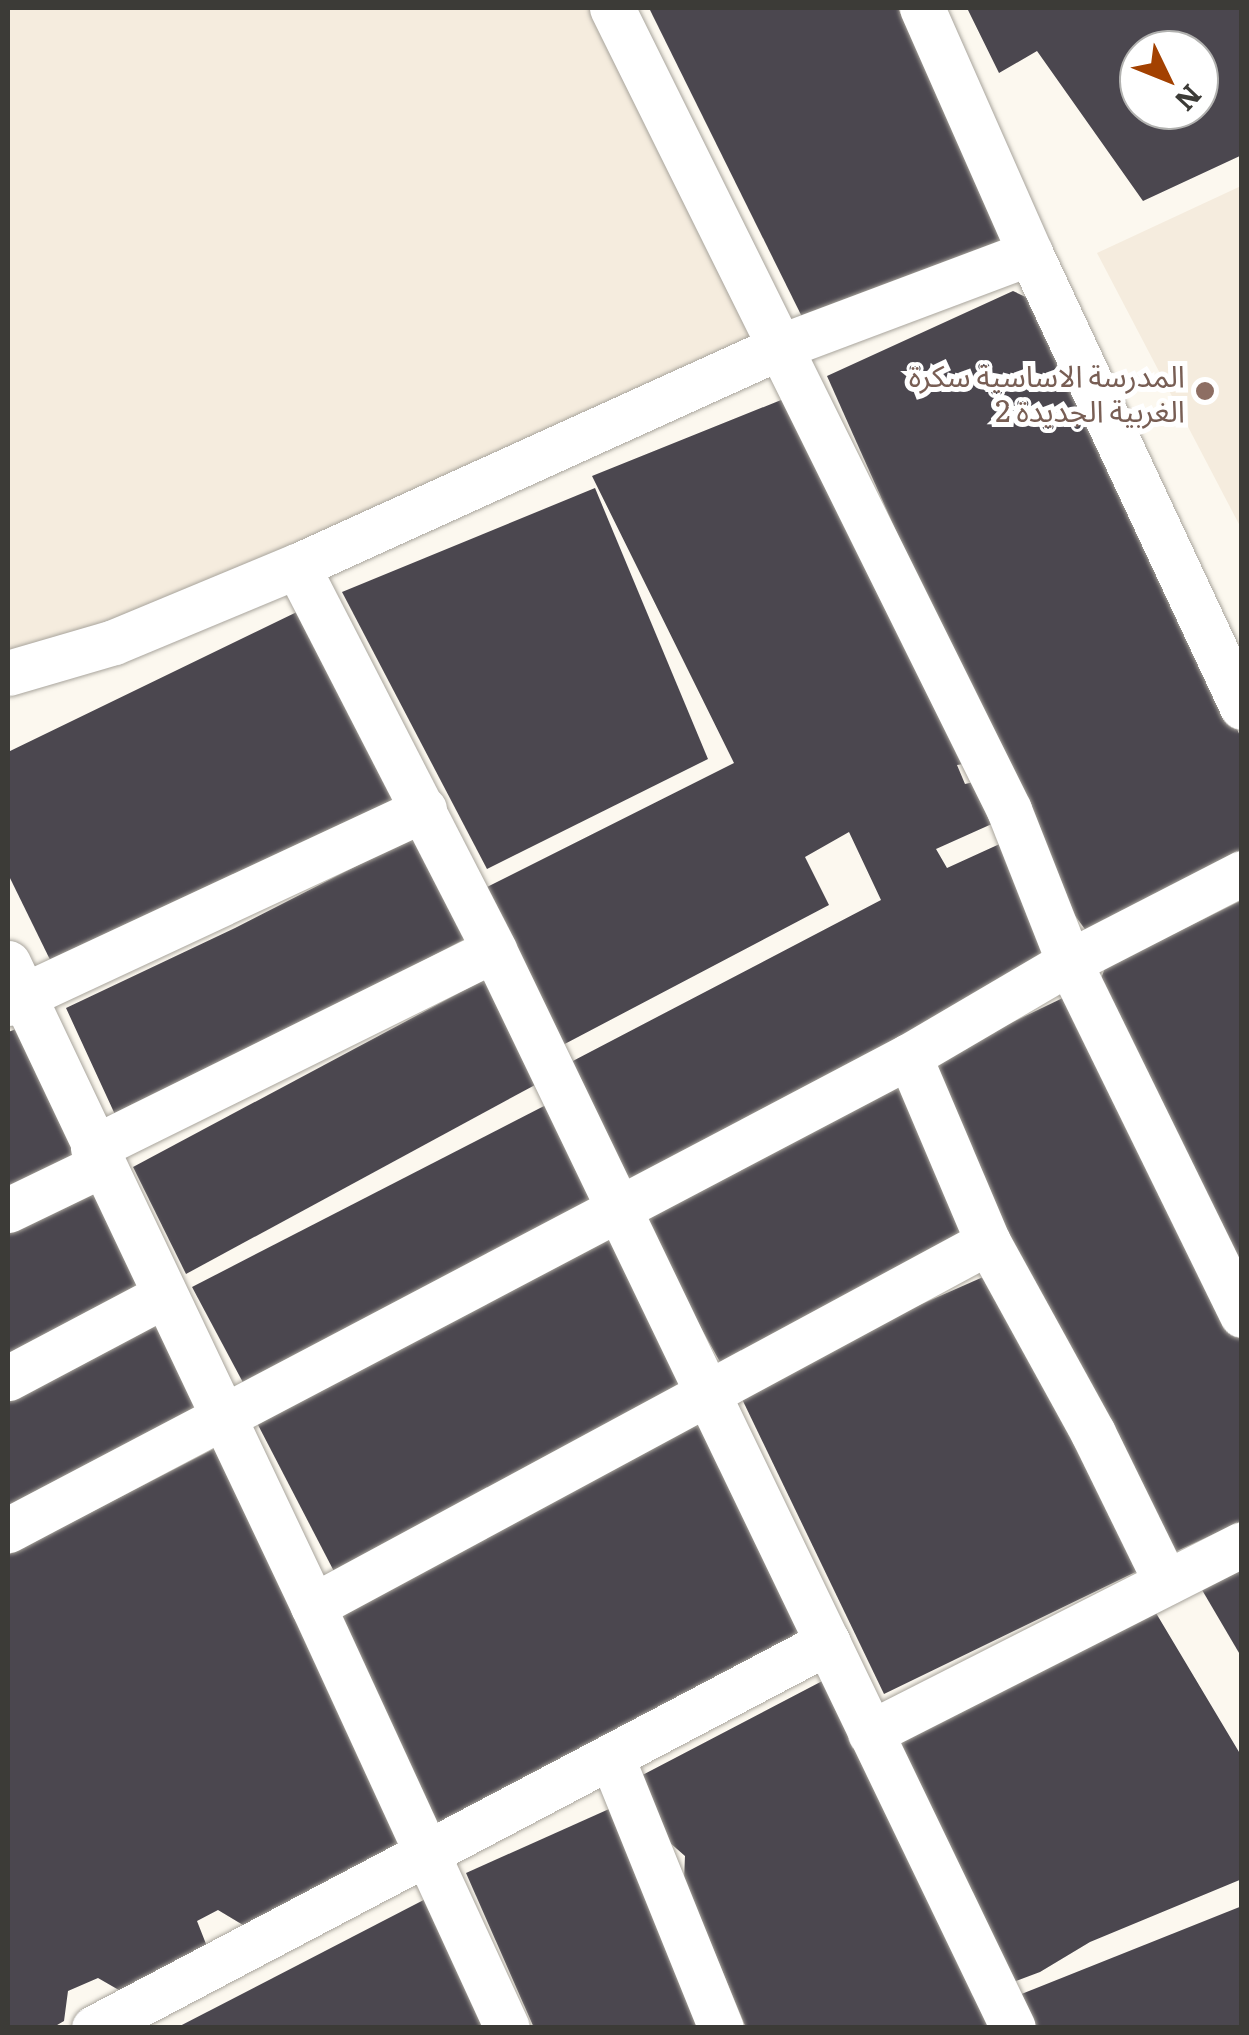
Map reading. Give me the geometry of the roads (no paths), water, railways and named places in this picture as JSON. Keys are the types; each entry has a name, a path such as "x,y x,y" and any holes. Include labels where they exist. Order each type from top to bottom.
{"street":[{"path":"612,8 1010,810 1069,962 1242,1315"},
{"path":"922,8 1030,253 1242,707"},
{"path":"8,672 97,649 297,566 782,346 1030,253"},
{"path":"297,566 494,950 1013,2028"},
{"path":"424,808 12,988 313,1606 507,2028"},
{"path":"8,1530 909,1056 1069,962 1242,873"},
{"path":"8,1210 97,1156 494,950"},
{"path":"909,1056 988,1242 1093,1433 1166,1582"},
{"path":"313,1606 988,1242"},
{"path":"8,1378 164,1296"},
{"path":"870,1733 1242,1544"},
{"path":"94,2028 828,1642"},
{"path":"611,1756 721,2028"}],"place":[{"name":"المدرسة الاساسية سكرة الغربية الجديدة 2","path":"1205,391"}]}
